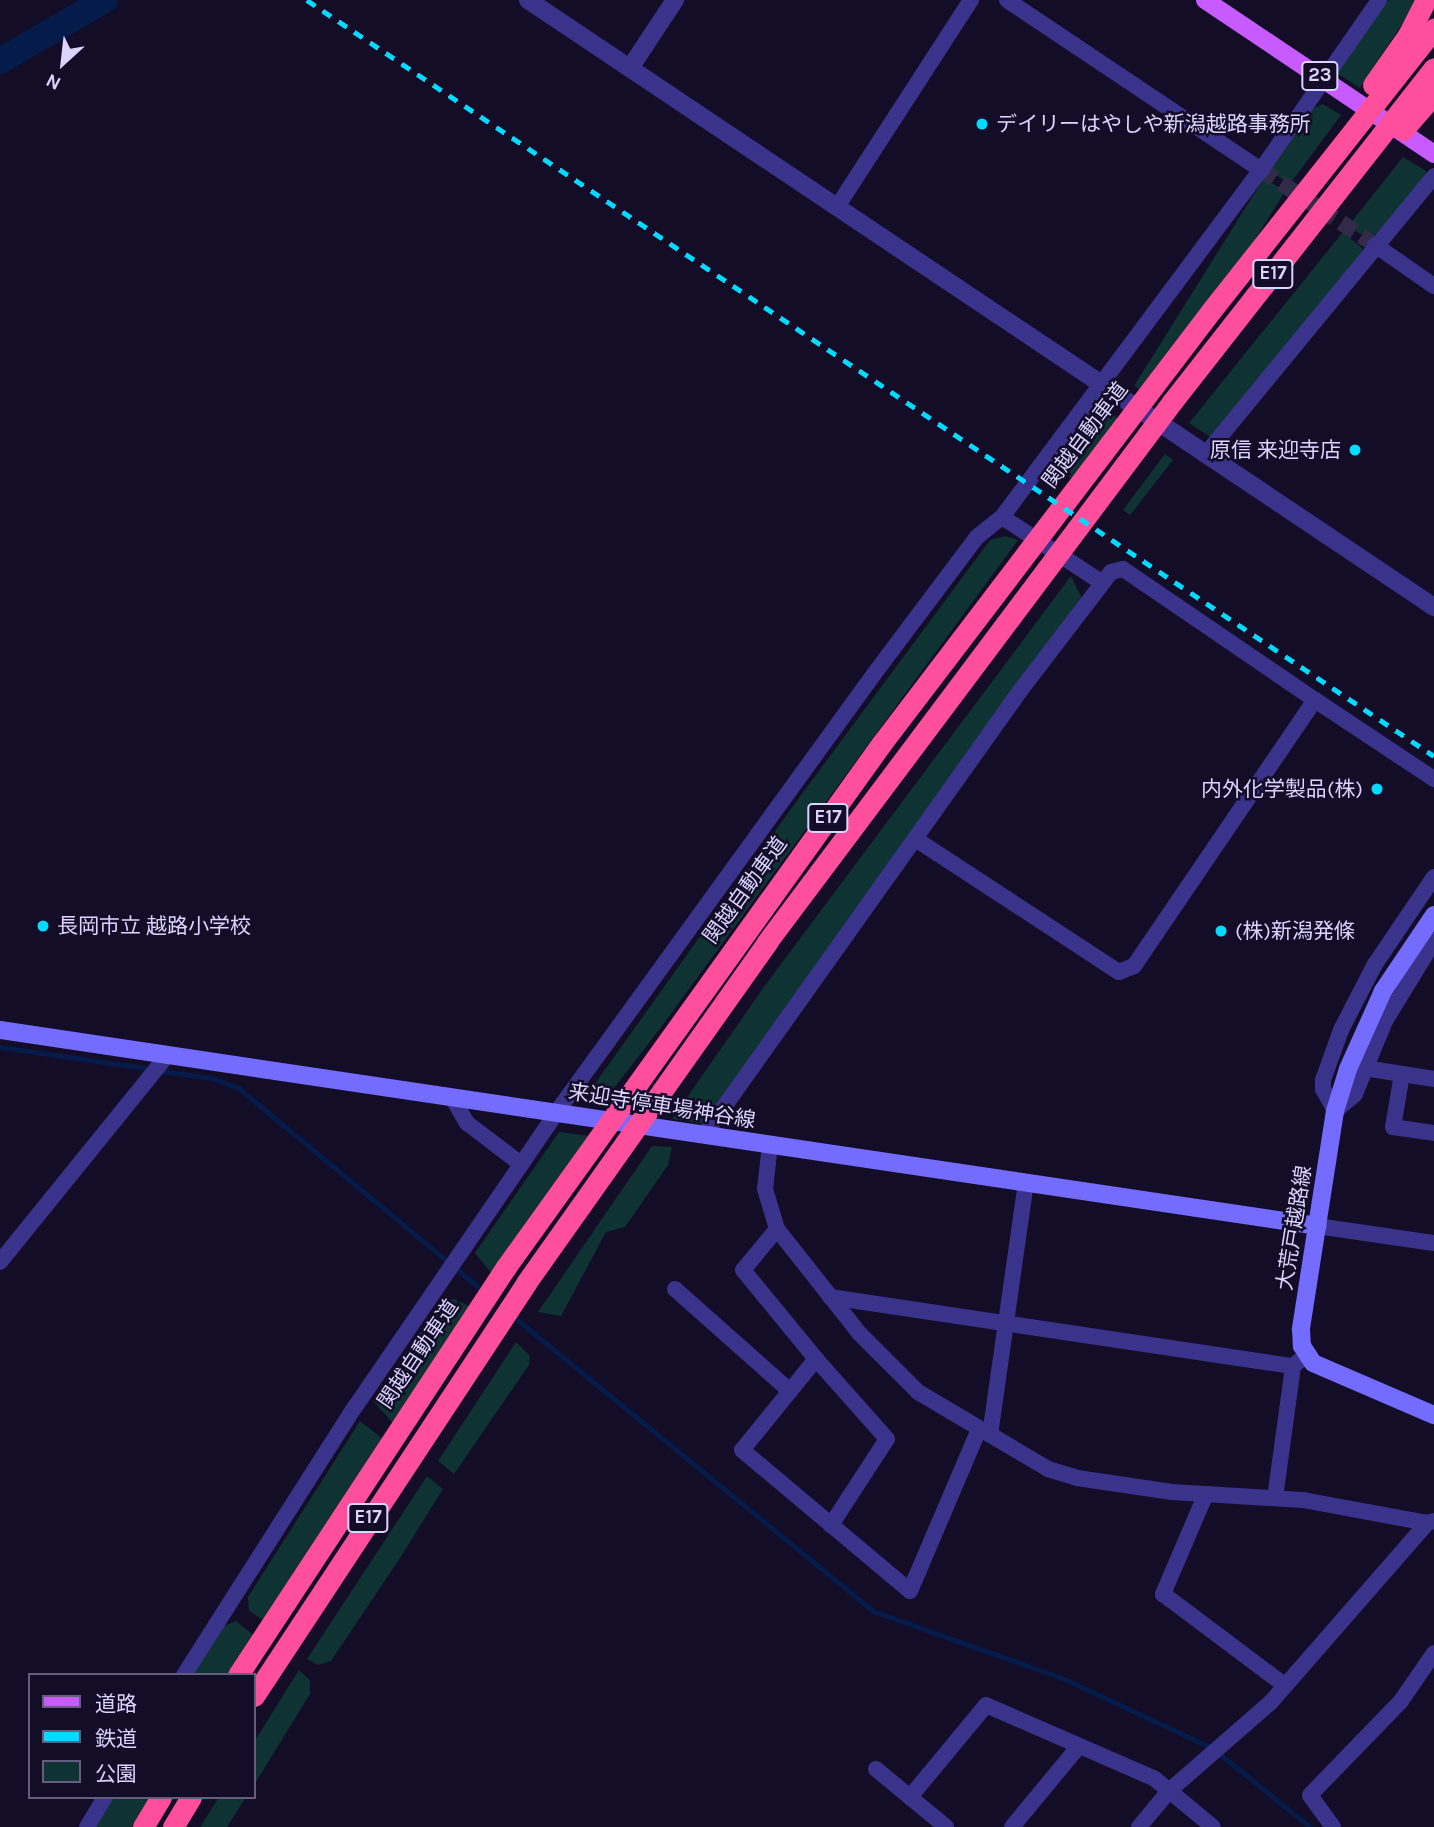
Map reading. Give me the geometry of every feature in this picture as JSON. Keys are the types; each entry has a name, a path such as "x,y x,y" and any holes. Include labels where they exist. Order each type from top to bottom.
{"highway":[{"path":"1381,85 1426,0"},
{"path":"1381,85 1434,29"},
{"path":"1413,106 1434,68"},
{"name":"関越自動車道","path":"239,1673 466,1326 593,1142 1026,552 1381,85"},
{"path":"1413,106 1434,94"},
{"name":"E17","path":"256,1693 486,1342 656,1096 1172,402 1413,106"},
{"path":"143,1827 160,1799"},
{"path":"173,1827 190,1799"}],"main road":[{"name":"23","path":"1205,0 1434,154"},
{"name":"大荒戸越路線","path":"1300,1361 1301,1329 1335,1111 1364,1027 1392,977 1434,915"},
{"name":"来迎寺停車場神谷線","path":"0,1030 1317,1226"},
{"path":"1300,1361 1434,1415"}],"street":[{"path":"528,0 1434,607"},
{"path":"630,68 675,0"},
{"path":"837,207 971,0"},
{"path":"1007,0 1261,170"},
{"path":"185,1673 355,1406 556,1113 874,674 977,537 1002,517 1261,170 1379,0"},
{"path":"1205,456 1434,176"},
{"path":"1375,245 1434,286"},
{"path":"1002,517 1101,582"},
{"path":"704,1135 1101,582 1111,572 1123,569 1434,779"},
{"path":"917,840 1119,972 1134,966 1315,700"},
{"path":"1434,877 1375,964 1341,1030 1323,1080 1323,1089 1335,1111 1355,1094 1385,1021 1434,941"},
{"path":"0,1262 167,1056"},
{"path":"1364,1068 1434,1079"},
{"path":"1402,1074 1393,1127 1434,1133"},
{"path":"453,1099 467,1123 521,1164"},
{"path":"770,1145 765,1189 778,1229 859,1333 918,1392 984,1432 1062,1475 1205,1496 1275,1498 1431,1522"},
{"path":"816,1359 742,1450 910,1591 984,1432 1006,1323 1026,1183"},
{"path":"1317,1226 1434,1244"},
{"path":"778,1229 743,1270 816,1359 887,1439 831,1525"},
{"path":"675,1289 790,1391"},
{"path":"830,1297 1300,1361 1275,1498"},
{"path":"1205,1496 1163,1594 1284,1685"},
{"path":"1139,1827 1169,1791 1209,1759 1284,1685 1431,1522"},
{"path":"1334,1827 1310,1795 1401,1701 1434,1653"},
{"path":"910,1797 986,1705 1155,1779 1213,1827"},
{"path":"1012,1827 1079,1746"},
{"path":"876,1769 937,1824"},
{"path":"87,1827 104,1799"}],"green space":[{"path":"1388,0 1418,0 1360,88 1338,74 1339,70"},
{"path":"1323,104 1341,115 1290,184 1273,173 1270,165 1309,110"},
{"path":"1403,157 1426,171 1425,178 1380,234 1360,234 1349,225"},
{"path":"1264,178 1285,191 1155,399 1134,386"},
{"path":"1343,232 1362,248 1363,255 1212,438 1189,423"},
{"path":"1096,403 1120,420 1076,482 1052,465"},
{"path":"1165,454 1173,460 1130,515 1123,510"},
{"path":"1006,536 1018,540 659,1030 600,1106 593,1105 588,1095 594,1085 793,806 990,540"},
{"path":"1071,576 1082,598 703,1124 672,1119 766,984"},
{"path":"559,1132 590,1136 493,1275 475,1253"},
{"path":"652,1146 672,1147 668,1165 625,1227 606,1232 561,1316 538,1312"},
{"path":"454,1299 471,1307 393,1423 373,1401 441,1302"},
{"path":"516,1342 530,1356 529,1365 454,1474 438,1461"},
{"path":"360,1421 382,1438 263,1620 249,1611 248,1597"},
{"path":"427,1476 443,1489 400,1558 331,1661 318,1665 307,1659"},
{"path":"236,1621 253,1635 229,1673 192,1673 224,1626"},
{"path":"299,1670 310,1680 310,1694 256,1782 256,1739"},
{"path":"112,1799 150,1799 132,1827 96,1827"},
{"path":"218,1799 245,1799 227,1827 200,1827"}],"waterway":[{"path":"0,61 105,0"},
{"path":"0,1047 152,1069"},
{"path":"161,1071 212,1078 240,1089 482,1290"},
{"path":"513,1316 873,1611 1065,1679 1212,1748"},
{"path":"1219,1753 1310,1827"}],"tunnel":[{"path":"1261,170 1375,245"}],"railway":[{"path":"307,0 1434,756"}],"place":[{"name":"デイリーはやしや新潟越路事務所","path":"982,124"},
{"name":"原信 来迎寺店","path":"1355,450"},
{"name":"内外化学製品(株)","path":"1377,789"},
{"name":"長岡市立 越路小学校","path":"43,926"},
{"name":"(株)新潟発條","path":"1221,931"}]}
